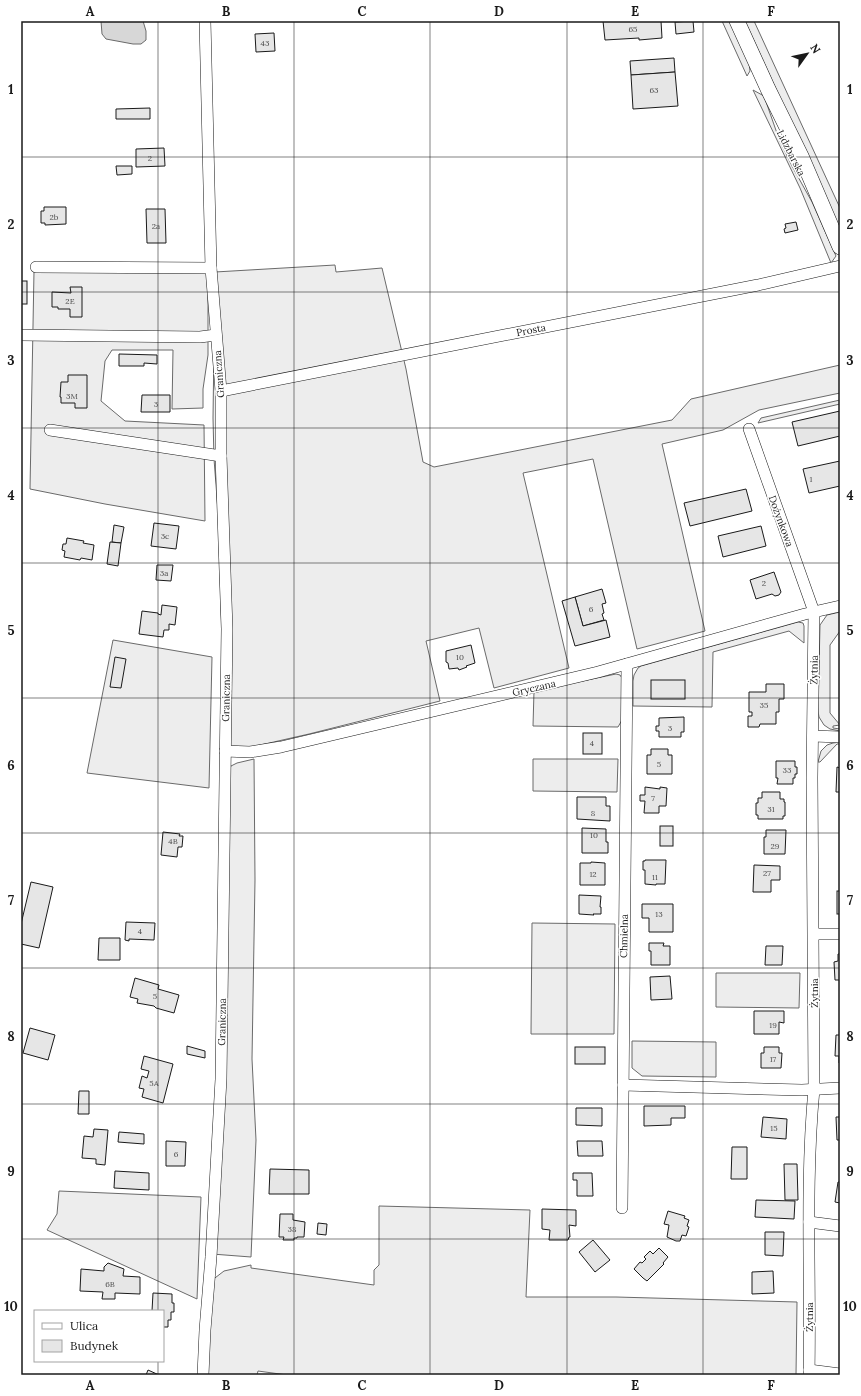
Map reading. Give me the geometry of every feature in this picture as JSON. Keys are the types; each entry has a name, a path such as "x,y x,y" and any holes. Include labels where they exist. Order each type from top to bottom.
{"main road":[{"name":"Lidzbarska","path":"737,21 768,90 796,144 840,247"}],"street":[{"name":"Graniczna","path":"203,1375 221,1079 227,629 221,392 211,268 205,21"},
{"name":"Prosta","path":"221,392 750,286 840,266"},
{"path":"36,267 211,268"},
{"path":"21,335 200,337 216,335"},
{"path":"50,430 222,456"},
{"name":"Dożynkowa","path":"749,430 814,612"},
{"name":"Gryczana","path":"226,750 250,752 282,747 591,674 840,606"},
{"name":"Żytnia","path":"809,1372 808,1222 814,1089 812,778 814,612"},
{"name":"Chmielna","path":"622,1208 628,664"},
{"path":"813,736 840,737"},
{"path":"814,934 840,934"},
{"path":"623,1085 814,1089 840,1088"},
{"path":"808,1222 840,1226"},
{"path":"809,1372 840,1374"}],"shaded area":[{"path":"101,21 143,21 146,31 146,40 141,44 133,44 106,39 102,34"},
{"path":"722,21 730,21 749,63 750,71 747,76"},
{"path":"745,21 754,21 840,208 840,230"},
{"path":"753,90 764,96 779,139 812,202 836,256 831,263 800,188"},
{"path":"335,265 336,272 382,268 406,369 423,462 434,467 672,420 691,399 840,365 840,393 759,410 723,430 662,444 705,631 637,649 593,459 523,473 569,668 494,688 479,628 426,641 440,701 234,751 228,749 224,698 218,511 214,459 213,418 215,272"},
{"path":"34,271 206,273 208,277 208,355 203,389 203,408 172,409 173,350 112,350 105,361 101,401 125,421 204,425 205,521 105,504 30,489"},
{"path":"840,400 840,404 758,423 761,418"},
{"path":"840,612 840,631 830,645 830,713 840,725 833,726 833,728 840,729 840,731 830,729 824,725 819,717 818,711 820,625 827,615"},
{"path":"798,622 803,623 804,626 804,643 789,631 713,652 712,707 633,706 634,675 641,666"},
{"path":"113,640 212,657 209,788 87,773"},
{"path":"616,674 620,675 623,680 622,720 618,727 533,726 534,691"},
{"path":"840,742 840,744 837,744 820,762 818,762 821,751 827,745"},
{"path":"254,759 255,880 252,1059 256,1140 251,1257 212,1254 226,775 231,766"},
{"path":"533,759 618,759 617,792 533,791"},
{"path":"532,923 615,924 614,1034 531,1034"},
{"path":"716,973 800,973 799,1008 716,1007"},
{"path":"632,1041 716,1042 716,1077 642,1076 632,1068"},
{"path":"59,1191 201,1197 197,1299 47,1230 57,1214"},
{"path":"379,1206 530,1210 526,1297 616,1297 797,1302 796,1375 287,1375 258,1371 257,1375 203,1375 211,1281 224,1271 251,1265 251,1268 374,1285 374,1270 379,1265"}],"building":[{"path":"603,21 661,21 662,38 605,40"},
{"path":"693,21 694,32 676,34 675,22"},
{"path":"274,33 275,51 256,52 255,34"},
{"path":"674,58 675,72 631,75 630,61"},
{"path":"675,72 678,106 633,109 631,75"},
{"path":"150,108 150,119 116,119 116,109"},
{"path":"164,148 165,166 136,167 136,149"},
{"path":"116,166 132,166 132,174 117,175"},
{"path":"44,207 66,207 66,224 45,225 45,223 41,223 41,211 44,211"},
{"path":"146,209 165,209 166,243 147,243"},
{"path":"796,222 798,230 785,233 785,224"},
{"path":"21,281 27,281 27,304 21,304"},
{"path":"70,287 82,287 82,317 70,317 70,309 58,309 58,307 52,307 52,292 71,293"},
{"path":"119,354 157,355 157,364 144,363 144,366 119,366"},
{"path":"68,375 87,375 87,408 75,408 75,403 61,403 61,382 68,382"},
{"path":"142,395 170,395 170,412 141,412"},
{"path":"840,411 840,436 798,446 792,422"},
{"path":"840,461 840,486 809,493 803,469"},
{"path":"746,489 752,511 690,526 684,503"},
{"path":"154,523 179,526 176,549 151,546"},
{"path":"114,525 124,527 121,543 112,542"},
{"path":"761,526 766,546 723,557 718,536"},
{"path":"67,538 84,541 83,543 94,545 92,560 81,558 80,560 64,557 65,551 62,550 63,544 66,544"},
{"path":"110,542 121,543 118,566 107,564"},
{"path":"157,565 173,565 171,581 156,580"},
{"path":"774,572 781,592 779,595 775,596 772,594 756,599 750,580"},
{"path":"602,589 606,603 602,604 604,613 602,614 604,620 583,626 575,597"},
{"path":"575,597 583,626 606,620 610,637 575,646 562,601"},
{"path":"162,605 177,607 175,625 169,624 169,630 164,630 163,637 139,634 142,611 158,613 161,615"},
{"path":"471,645 475,663 459,670 458,668 449,669 448,663 446,662 446,651"},
{"path":"115,657 126,659 121,688 110,687"},
{"path":"651,680 685,680 685,699 651,699"},
{"path":"766,684 784,684 784,699 779,699 779,712 776,712 776,724 760,724 759,727 748,727 748,716 752,716 752,712 749,712 749,692 766,692"},
{"path":"684,717 684,732 681,732 681,737 659,737 659,731 656,731 656,726 659,726 659,718"},
{"path":"583,733 602,733 602,754 583,754"},
{"path":"651,749 668,749 668,755 672,755 672,774 647,774 647,755 651,755"},
{"path":"776,761 795,761 797,774 795,774 795,778 793,778 793,784 777,784 778,778 776,778"},
{"path":"837,767 840,768 840,792 836,792"},
{"path":"645,787 660,789 660,787 667,788 666,806 659,806 659,813 644,813 645,801 640,801 640,795 645,795"},
{"path":"762,792 780,792 780,799 784,799 785,802 785,816 783,816 783,819 758,819 758,815 756,815 756,803 758,803 758,798 762,798"},
{"path":"577,797 606,797 606,806 610,806 610,821 577,819"},
{"path":"660,826 673,826 673,846 660,846"},
{"path":"582,828 606,829 608,853 582,853"},
{"path":"766,830 786,830 785,854 764,854 764,837 766,837"},
{"path":"163,832 180,834 179,836 183,836 182,847 178,847 177,857 161,855"},
{"path":"666,860 665,884 645,884 645,870 643,870 643,861"},
{"path":"580,863 605,863 605,885 580,885"},
{"path":"754,865 780,866 780,880 771,880 771,892 753,892"},
{"path":"31,882 53,887 39,948 21,944 21,924"},
{"path":"837,891 840,891 840,914 837,914"},
{"path":"579,895 601,896 601,914 579,914"},
{"path":"642,904 673,904 673,932 649,932 649,918 642,918"},
{"path":"126,922 155,923 154,940 125,940"},
{"path":"99,938 120,938 120,960 98,960"},
{"path":"649,943 664,943 663,946 670,946 670,965 651,965 651,951 649,951"},
{"path":"766,946 783,946 782,965 765,965"},
{"path":"838,954 840,954 840,980 835,980 834,962 838,961"},
{"path":"670,976 672,999 651,1000 650,977"},
{"path":"135,978 159,985 158,989 179,995 174,1013 156,1008 154,1006 137,1003 138,999 130,997"},
{"path":"754,1011 784,1011 784,1023 779,1022 779,1034 754,1034"},
{"path":"30,1028 55,1035 48,1060 23,1053"},
{"path":"836,1035 840,1035 840,1063 839,1056 835,1056"},
{"path":"187,1046 205,1051 205,1058 187,1054"},
{"path":"575,1047 605,1047 605,1064 575,1064"},
{"path":"764,1047 779,1047 779,1053 782,1053 781,1068 761,1068 761,1053 764,1053"},
{"path":"144,1056 173,1064 163,1103 142,1097 144,1089 139,1088 142,1076 147,1078 149,1071 141,1069"},
{"path":"79,1091 89,1091 89,1114 78,1114"},
{"path":"644,1106 685,1106 685,1118 671,1118 671,1125 644,1126"},
{"path":"576,1108 602,1108 602,1126 576,1125"},
{"path":"763,1117 787,1119 786,1139 761,1137"},
{"path":"836,1117 840,1117 840,1140 837,1140"},
{"path":"94,1129 108,1130 105,1165 96,1164 96,1159 82,1158 84,1136 93,1137"},
{"path":"119,1132 144,1134 144,1144 118,1142"},
{"path":"166,1141 186,1142 185,1166 166,1166"},
{"path":"577,1141 602,1141 603,1156 578,1156"},
{"path":"732,1147 747,1147 747,1179 731,1179"},
{"path":"784,1164 797,1164 798,1200 785,1200"},
{"path":"270,1169 309,1170 309,1194 269,1194"},
{"path":"115,1171 149,1173 149,1190 114,1188"},
{"path":"573,1173 592,1173 593,1196 577,1196 577,1180 573,1180"},
{"path":"838,1182 840,1182 840,1203 835,1202"},
{"path":"756,1200 795,1201 794,1219 755,1217"},
{"path":"542,1209 576,1210 576,1226 569,1225 570,1237 568,1240 549,1240 550,1230 542,1229"},
{"path":"668,1211 685,1216 684,1218 689,1220 687,1226 689,1227 686,1236 682,1235 680,1241 667,1237 669,1225 664,1224"},
{"path":"280,1214 293,1214 293,1220 305,1222 304,1237 297,1237 294,1238 294,1240 283,1240 284,1237 279,1237"},
{"path":"318,1223 327,1224 326,1235 317,1234"},
{"path":"765,1232 784,1232 783,1256 765,1255"},
{"path":"593,1240 610,1260 595,1272 579,1252"},
{"path":"659,1248 668,1257 663,1263 664,1264 647,1281 634,1269 640,1262 642,1263 646,1259 644,1257 650,1251 653,1254"},
{"path":"108,1263 124,1269 123,1276 140,1277 140,1294 115,1293 115,1299 102,1299 103,1292 80,1291 81,1269 104,1271 104,1267"},
{"path":"773,1271 774,1293 752,1294 752,1272"},
{"path":"153,1293 172,1294 174,1312 171,1312 171,1320 168,1320 168,1327 164,1327 164,1310 152,1310"},
{"path":"148,1370 159,1375 146,1375"}]}
